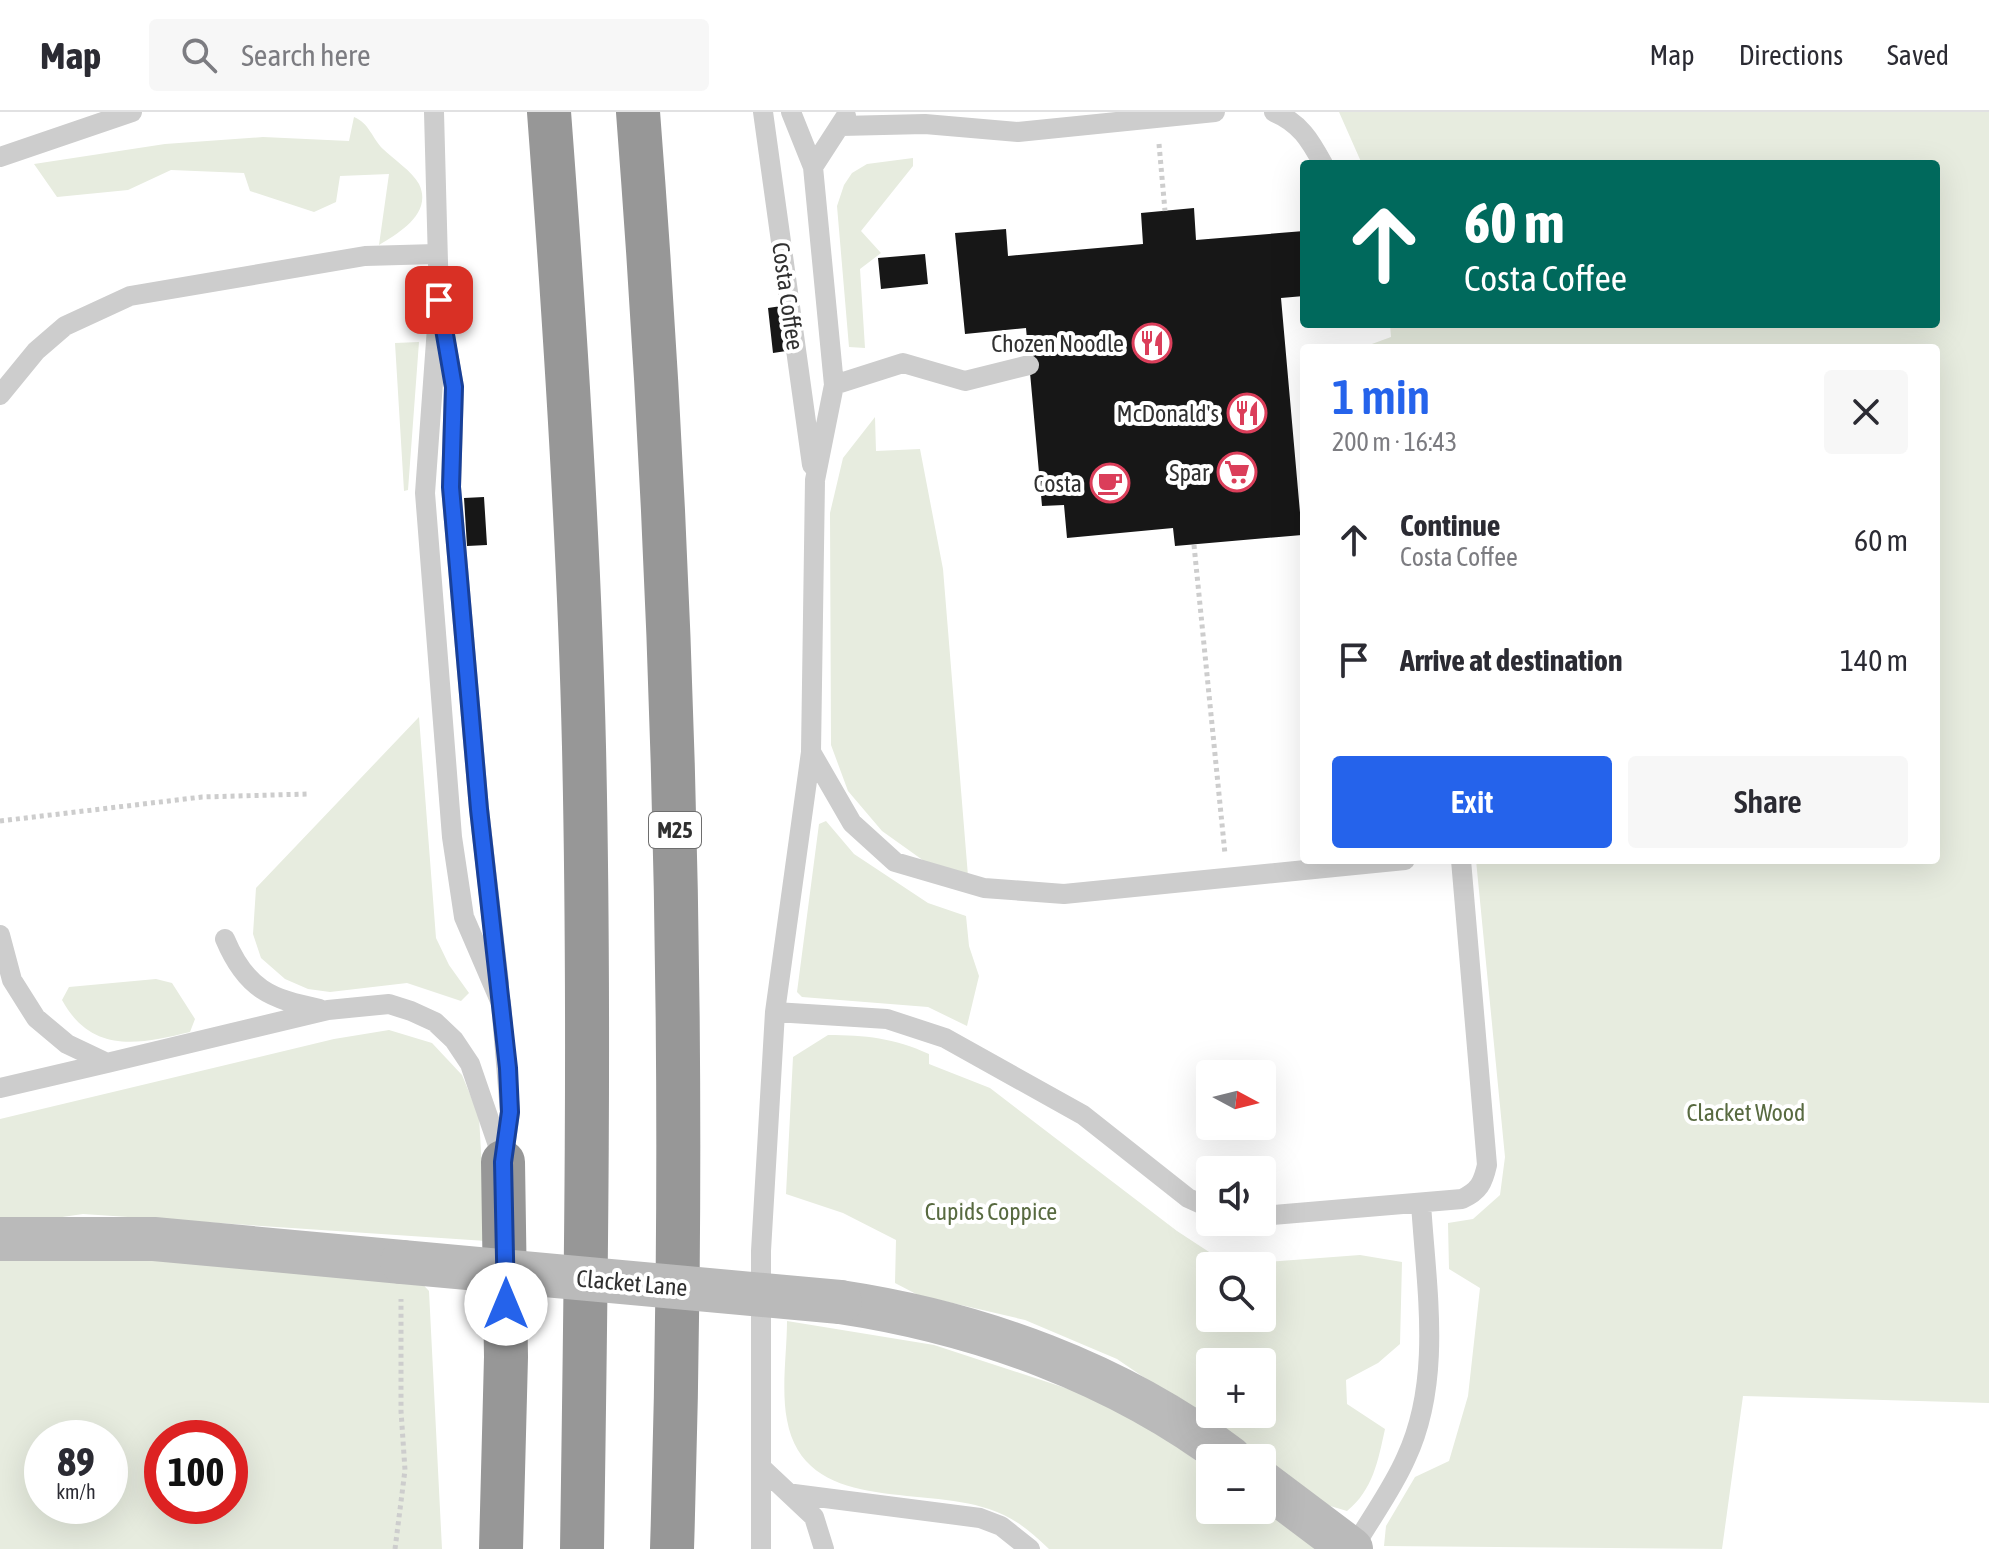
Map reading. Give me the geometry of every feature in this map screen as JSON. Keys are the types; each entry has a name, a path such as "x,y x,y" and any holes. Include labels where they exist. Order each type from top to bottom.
{"highway":[{"path":"549,112 568,379 584,758 587,1113 582,1549"},
{"name":"M25","path":"638,112 668,608 677,919 680,1168 672,1549"},
{"path":"501,1549 506,1357 503,1162"}],"street":[{"name":"Clacket Lane","path":"0,1239 154,1239 840,1302 959,1327 1073,1368 1158,1409 1209,1444"},
{"path":"1276,1492 1352,1549"}],"lane":[{"path":"0,157 132,112"},
{"name":"Costa Coffee","path":"763,112 815,480"},
{"path":"761,1549 764,1470 761,1251 775,1012 811,752 815,480 834,385 813,167 791,112"},
{"path":"813,167 844,119 1018,132 1215,112"},
{"path":"1274,112 1292,119 1310,138 1321,160"},
{"path":"431,113 439,300 454,387 451,487 510,1112 503,1162"},
{"path":"0,395 36,351 65,326 130,296 365,256 436,254"},
{"path":"439,300 425,493 451,821 464,917 501,1003"},
{"path":"834,385 903,363 965,381 1029,365"},
{"path":"811,752 852,823 895,862 984,888 1064,894 1363,864"},
{"path":"1276,1215 1462,1199 1476,1192 1483,1183 1487,1165 1461,864"},
{"path":"0,935 12,980 36,1018 67,1044 107,1063"},
{"path":"225,939 243,973 259,989 280,1001 328,1010"},
{"path":"0,1088 328,1010 389,1004 435,1022 454,1040 470,1064 503,1162"},
{"path":"775,1012 887,1019 945,1038 1083,1115 1196,1202"},
{"path":"1352,1549 1407,1458 1423,1405 1431,1350 1421,1203"},
{"path":"764,1470 794,1494 814,1517 824,1549"},
{"path":"794,1494 980,1518 1001,1526 1030,1549"}],"path":[{"path":"1158,137 1165,211"},
{"path":"1194,545 1227,877"},
{"path":"0,821 202,797 308,794"},
{"path":"395,1549 405,1470 401,1411 402,1262"}],"green space":[{"name":"Clacket Wood","path":"1339,112 1989,112 1989,1403 1743,1396 1722,1549 1384,1546 1386,1526 1415,1477 1449,1461 1468,1396 1480,1288 1449,1269 1448,1223 1473,1219 1500,1195 1505,1157 1476,864 1940,864 1940,344 1372,344 1391,337 1390,328 1940,328 1940,160 1360,160"},
{"path":"354,117 363,123 383,149 412,174 422,194 418,213 412,221 379,245 389,174 340,176 336,202 314,212 250,191 244,173 171,170 128,190 57,197 34,164 165,144 263,137 349,141"},
{"path":"913,158 913,166 861,231 881,253 860,269 865,348 849,347 837,206 844,185 852,173 867,164"},
{"path":"419,342 408,490 404,491 395,343"},
{"path":"875,417 876,451 920,449 943,569 968,876 924,861 882,831 848,791 831,745 830,513 843,458"},
{"path":"419,717 436,938 449,965 469,993 461,1001 407,983 330,992 308,989 285,979 261,958 253,934 256,888"},
{"path":"826,821 854,854 928,903 966,916 969,946 979,976 967,1026 928,1007 802,997 797,992 819,824"},
{"path":"156,979 172,983 195,1019 190,1032 135,1042 102,1037 74,1018 62,1000 69,987"},
{"path":"389,1030 432,1043 462,1075 479,1116 486,1241 83,1214 0,1226 0,1119 334,1039"},
{"name":"Cupids Coppice","path":"828,1035 879,1038 929,1054 929,1064 990,1088 1177,1231 1209,1252 1196,1252 1196,1332 1276,1332 1276,1261 1360,1255 1402,1262 1400,1344 1378,1363 1346,1380 1347,1404 1385,1429 1369,1484 1347,1511 1317,1502 1276,1469 1276,1444 1241,1444 1218,1428 1276,1428 1276,1348 1196,1348 1196,1413 1117,1359 1025,1320 918,1295 895,1283 896,1240 843,1213 786,1194 793,1057"},
{"path":"0,1239 402,1262 429,1291 442,1549 0,1549"},
{"path":"787,1321 934,1345 1090,1396 1167,1439 1196,1461 1196,1524 1276,1524 1276,1519 1316,1549 1049,1549 1021,1525 989,1509 961,1502 868,1491 840,1483 816,1470 798,1450 787,1420 784,1383"}],"building":[{"path":"1194,208 1196,240 1300,231 1300,296 1281,298 1300,535 1175,546 1173,528 1067,538 1064,505 1042,506 1026,328 965,334 955,233 1006,229 1008,256 1143,244 1141,213"},
{"path":"925,254 928,284 881,289 878,258"},
{"path":"788,305 793,350 773,353 768,308"},
{"path":"484,497 487,545 467,546 464,498"}],"place":[{"name":"Chozen Noodle","path":"1152,343"},
{"name":"McDonald's","path":"1247,413"},
{"name":"Spar","path":"1237,472"},
{"name":"Costa","path":"1110,483"}],"route":[{"path":"439,300 454,387 451,487 479,809 508,1068 510,1112 503,1162 506,1304"}]}
